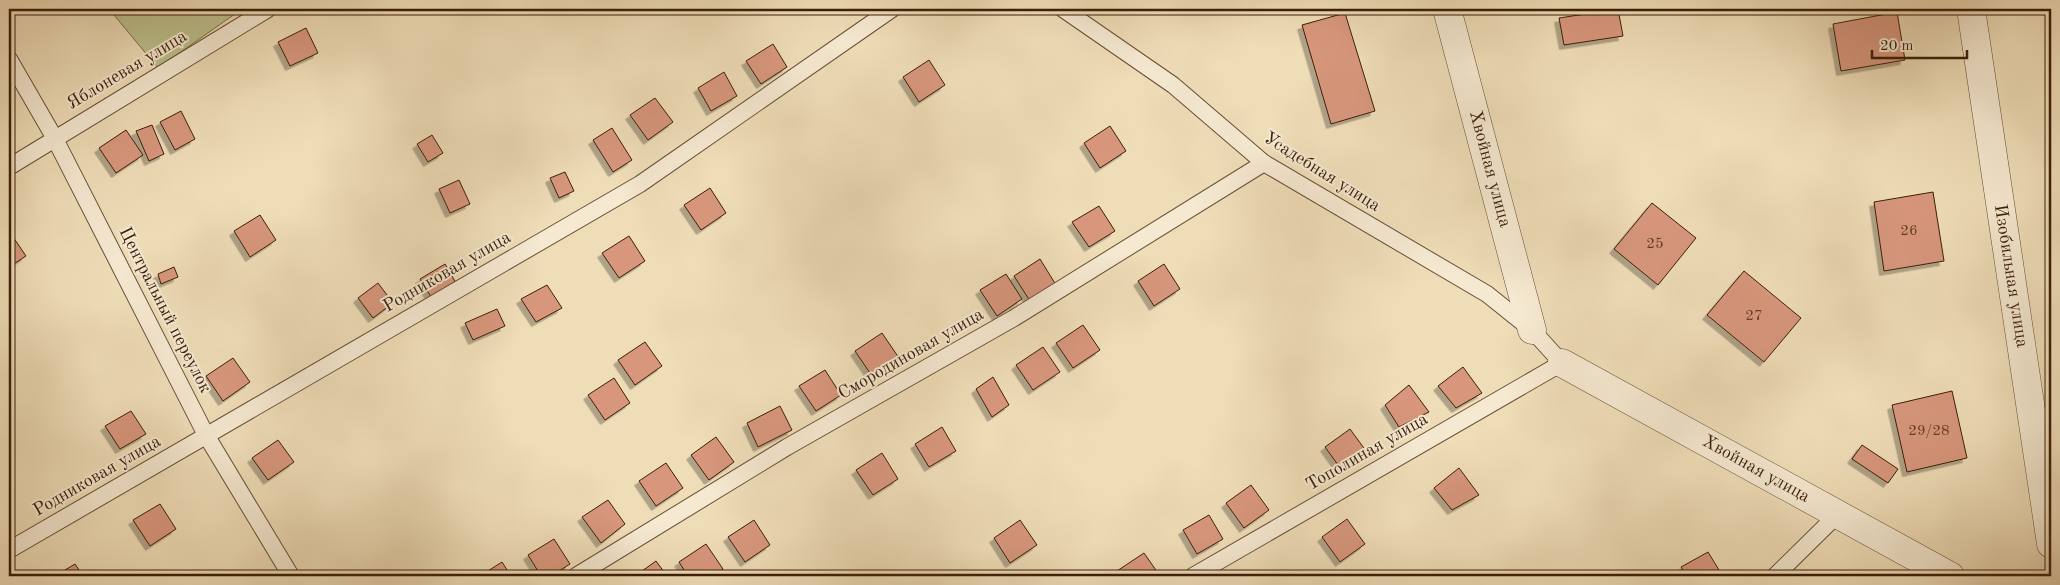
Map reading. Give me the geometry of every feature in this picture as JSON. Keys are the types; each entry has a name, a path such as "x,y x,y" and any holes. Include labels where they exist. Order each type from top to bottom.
{"street":[{"name":"Хвойная улица","path":"1447,9 1532,330"},
{"name":"Изобильная улица","path":"1971,9 2051,544"},
{"name":"Хвойная улица","path":"1562,363 1950,576"}],"lane":[{"name":"Яблоневая улица","path":"9,166 268,9"},
{"name":"Родниковая улица","path":"9,550 640,184 892,9"},
{"name":"Усадебная улица","path":"1064,9 1173,85 1264,163 1487,294 1532,330 1562,363"},
{"name":"Центральный переулок","path":"9,59 54,137 206,435 291,576"},
{"name":"Смородиновая улица","path":"576,576 787,447 1014,318 1264,163"},
{"name":"Тополиная улица","path":"1193,576 1562,363"},
{"path":"1775,576 1838,514"}],"green space":[{"path":"109,9 242,9 158,68"}],"building":[{"path":"1618,9 1623,36 1564,45 1559,18"},
{"path":"1897,12 1905,60 1841,71 1833,24"},
{"path":"1345,13 1375,111 1331,124 1302,25"},
{"path":"306,28 318,53 290,66 278,42"},
{"path":"773,44 787,67 761,84 746,61"},
{"path":"929,60 945,85 919,102 903,77"},
{"path":"724,72 737,96 711,111 698,88"},
{"path":"655,98 673,122 648,140 630,115"},
{"path":"181,111 195,139 175,150 160,122"},
{"path":"152,125 164,154 149,161 136,131"},
{"path":"1110,126 1126,151 1100,168 1084,143"},
{"path":"612,128 632,160 613,172 593,140"},
{"path":"126,130 143,155 116,173 99,148"},
{"path":"432,135 443,153 428,162 417,144"},
{"path":"565,172 574,191 559,198 550,178"},
{"path":"459,180 470,204 450,213 439,189"},
{"path":"710,188 726,213 701,230 684,205"},
{"path":"1933,192 1944,261 1884,271 1874,202"},
{"path":"1652,203 1696,238 1658,285 1614,249"},
{"path":"1099,206 1115,231 1089,247 1072,222"},
{"path":"260,215 276,240 250,257 234,231"},
{"path":"9,231 26,256 9,267"},
{"path":"629,236 645,261 619,278 602,253"},
{"path":"1040,259 1056,285 1030,301 1014,276"},
{"path":"445,264 456,283 431,297 420,279"},
{"path":"1164,264 1180,289 1154,306 1138,281"},
{"path":"174,267 178,277 161,284 158,274"},
{"path":"1744,271 1801,318 1764,362 1707,315"},
{"path":"1006,274 1022,299 997,316 980,290"},
{"path":"378,283 393,303 373,318 358,298"},
{"path":"547,285 562,308 536,322 521,299"},
{"path":"497,309 505,326 473,340 465,323"},
{"path":"1083,325 1100,350 1073,368 1056,343"},
{"path":"882,333 899,358 872,376 855,351"},
{"path":"645,342 662,366 635,385 618,360"},
{"path":"1043,347 1060,372 1033,390 1016,365"},
{"path":"233,358 250,382 223,401 206,376"},
{"path":"1463,367 1482,393 1456,408 1438,386"},
{"path":"825,370 841,395 816,411 799,386"},
{"path":"993,377 1009,405 992,417 976,389"},
{"path":"614,378 630,403 605,420 588,395"},
{"path":"1409,385 1429,412 1399,427 1385,405"},
{"path":"1952,391 1967,458 1907,472 1892,405"},
{"path":"780,406 792,430 758,447 747,423"},
{"path":"131,411 146,434 120,449 105,426"},
{"path":"942,427 956,451 929,467 915,444"},
{"path":"1350,429 1366,451 1341,469 1325,447"},
{"path":"716,437 734,462 709,480 691,455"},
{"path":"278,440 294,462 268,480 252,458"},
{"path":"1862,445 1898,469 1888,483 1852,459"},
{"path":"882,453 898,479 873,495 856,470"},
{"path":"666,463 683,488 656,506 639,481"},
{"path":"1459,468 1479,495 1452,510 1434,488"},
{"path":"1251,485 1269,510 1244,528 1226,503"},
{"path":"608,500 625,524 601,543 582,517"},
{"path":"160,504 176,529 150,546 133,520"},
{"path":"1209,515 1223,539 1197,554 1183,530"},
{"path":"1347,519 1365,544 1340,562 1322,537"},
{"path":"754,520 770,545 745,562 728,537"},
{"path":"1020,520 1037,545 1010,563 994,538"},
{"path":"554,539 570,564 551,576 541,576 528,555"},
{"path":"706,544 723,569 713,576 688,576 679,562"},
{"path":"1708,552 1722,575 1687,576 1681,567"},
{"path":"1144,553 1160,576 1121,576 1117,571"},
{"path":"656,561 667,576 635,576"},
{"path":"502,562 511,576 480,576"},
{"path":"75,564 83,576 55,576"}]}
